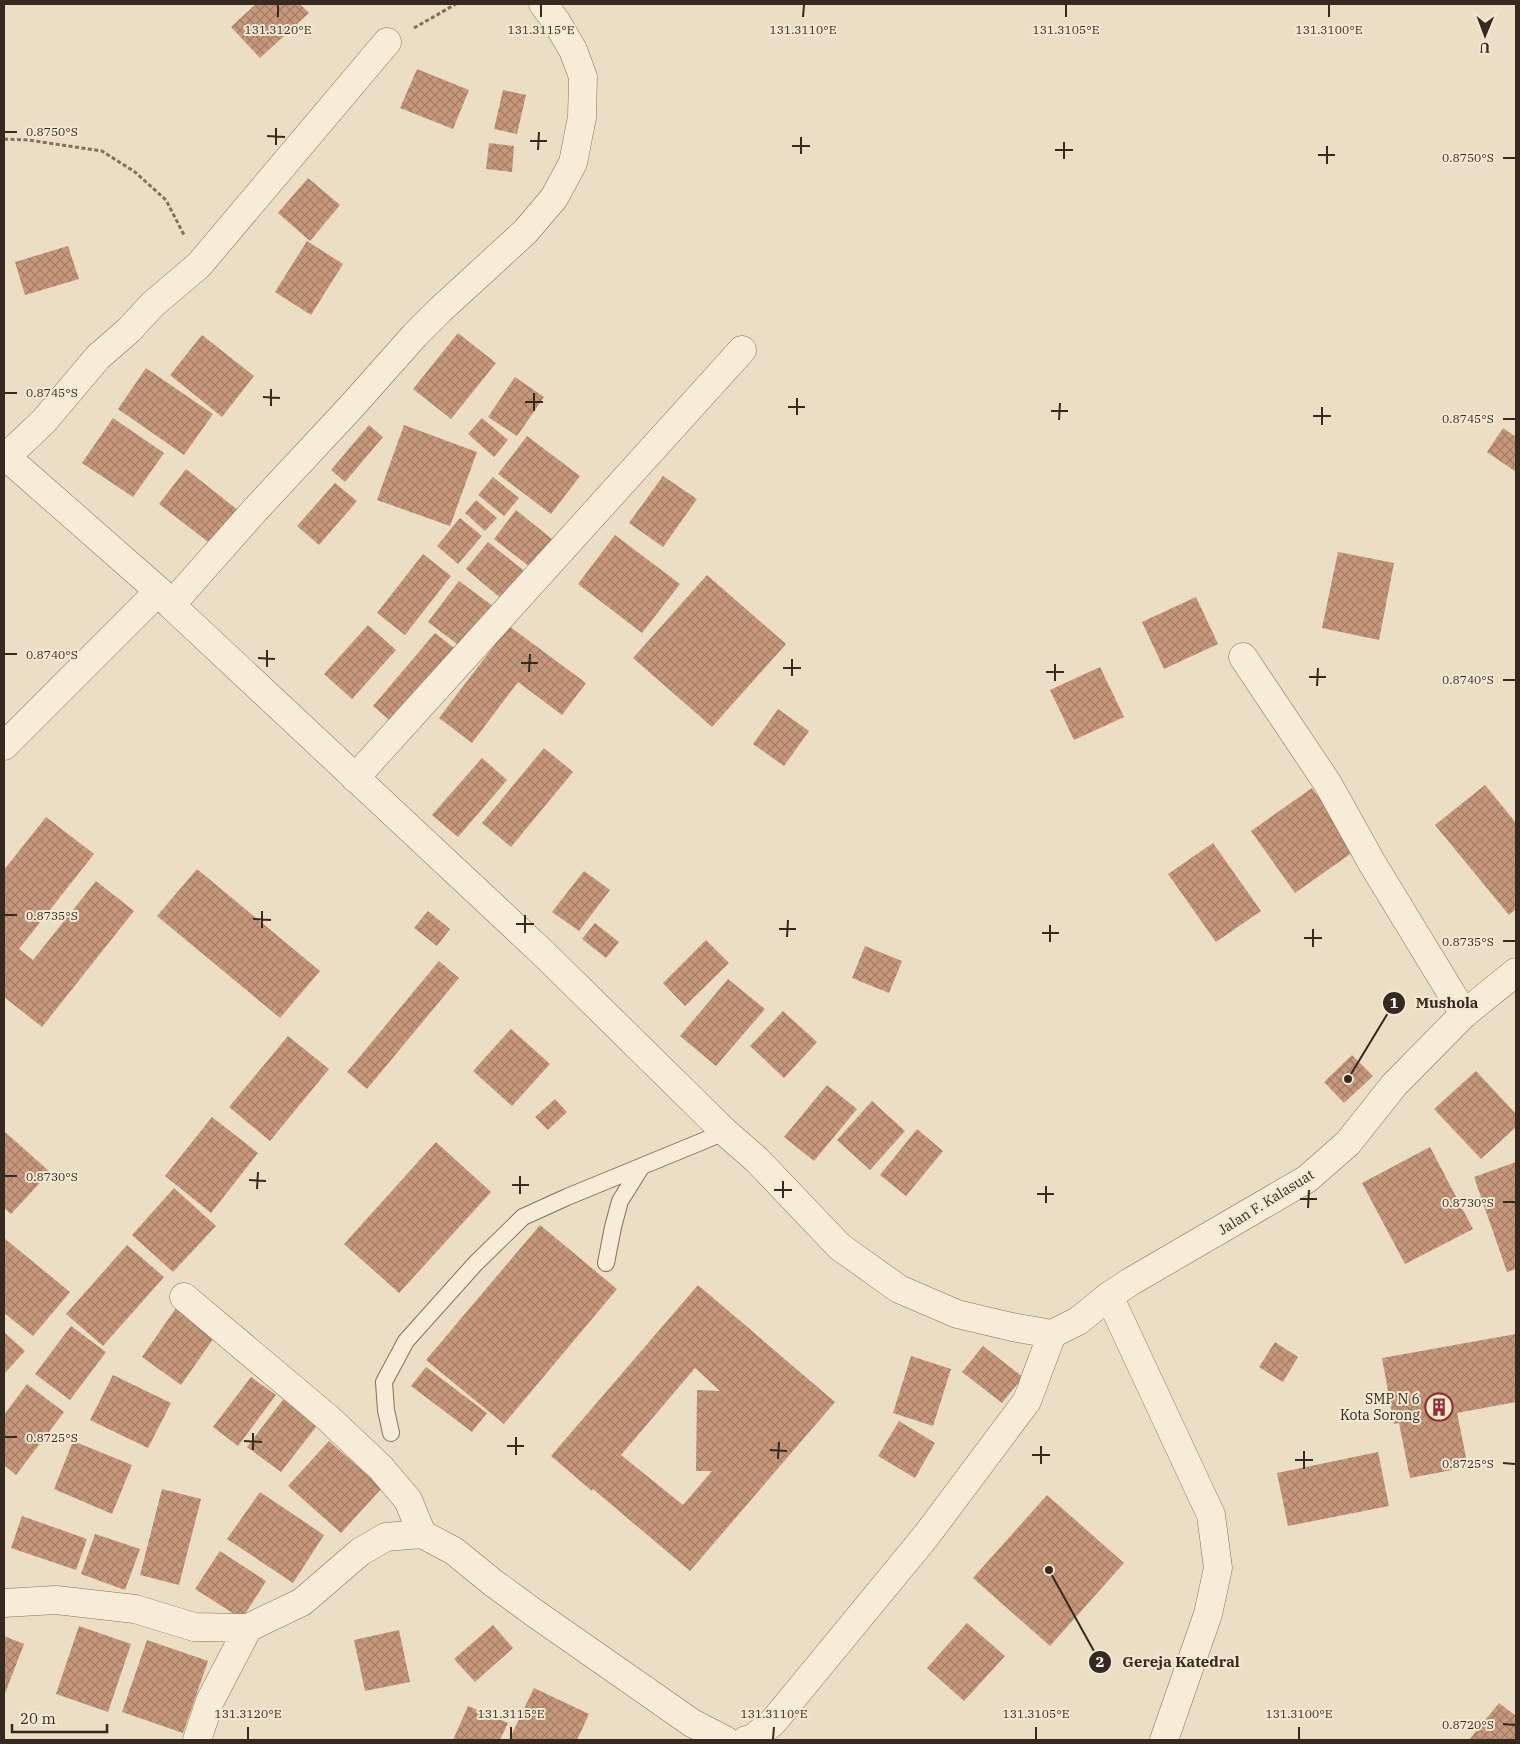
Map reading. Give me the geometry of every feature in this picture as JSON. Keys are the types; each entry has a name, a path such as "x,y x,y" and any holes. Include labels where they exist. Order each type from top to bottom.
{"street":[{"path":"4,746 165,598 255,510 352,407 415,335 525,232 554,198 573,163 582,117 583,77 573,50 556,21 543,4"},
{"path":"387,42 200,265 153,304 130,330 98,357 44,421 5,456 165,598 544,954 725,1132 757,1160 840,1246 899,1289 957,1314 1052,1334 1027,1401 926,1536 773,1722 750,1740"},
{"path":"355,778 742,350"},
{"path":"1243,657 1328,784 1372,863 1464,1014"},
{"name":"Jalan F. Kalasuat","path":"1052,1334 1078,1321 1130,1282 1307,1180 1348,1143 1394,1086 1464,1014 1516,973"},
{"path":"1109,1296 1211,1515 1218,1568 1208,1614 1164,1740"},
{"path":"184,1297 328,1418 381,1468 408,1500 422,1534"},
{"path":"4,1603 56,1600 135,1609 194,1627 248,1628 302,1602 360,1552 386,1537 422,1534 454,1552 533,1612 692,1723 725,1740"},
{"path":"196,1740 210,1701 248,1628"}],"lane":[{"path":"391,1433 386,1410 384,1382 406,1341 475,1264 523,1217 725,1132"},
{"path":"606,1263 620,1201 642,1166"}],"path":[{"path":"387,42 456,4"},
{"path":"4,139 28,140 102,151 135,172 166,200 200,265"}],"building":[{"path":"256,4 300,4 309,13 260,58 231,27"},
{"path":"417,69 469,90 453,129 400,108"},
{"path":"503,90 526,95 517,134 494,129"},
{"path":"489,143 514,146 512,172 486,169"},
{"path":"308,178 340,205 310,241 278,213"},
{"path":"307,241 343,264 311,315 275,292"},
{"path":"68,246 79,279 25,295 15,262"},
{"path":"458,333 496,363 451,419 413,389"},
{"path":"202,335 254,376 222,417 170,375"},
{"path":"146,368 213,414 184,455 118,409"},
{"path":"515,377 544,397 517,436 488,417"},
{"path":"113,418 164,453 133,497 82,463"},
{"path":"482,418 508,440 494,457 468,434"},
{"path":"369,425 383,437 345,482 331,470"},
{"path":"404,425 477,452 450,526 377,500"},
{"path":"1503,428 1516,437 1516,472 1487,452"},
{"path":"527,436 580,476 551,514 498,474"},
{"path":"186,469 239,511 212,545 159,504"},
{"path":"663,476 697,499 663,547 629,523"},
{"path":"493,477 519,498 504,516 478,495"},
{"path":"335,483 357,501 319,545 297,526"},
{"path":"476,500 497,518 485,531 465,513"},
{"path":"516,510 552,539 530,567 494,539"},
{"path":"460,518 482,536 458,564 437,546"},
{"path":"615,535 680,584 642,633 578,584"},
{"path":"488,542 527,573 504,601 466,569"},
{"path":"1338,552 1394,563 1379,640 1322,628"},
{"path":"423,554 451,576 405,635 377,613"},
{"path":"707,575 786,644 712,727 633,658"},
{"path":"459,581 493,606 461,647 428,622"},
{"path":"1196,597 1218,644 1164,669 1142,622"},
{"path":"368,625 396,650 352,699 324,674"},
{"path":"509,626 586,683 562,715 518,682 472,743 439,718"},
{"path":"435,633 458,651 395,725 373,706"},
{"path":"1100,667 1124,717 1074,740 1050,690"},
{"path":"778,709 809,731 784,766 753,744"},
{"path":"544,748 573,772 511,847 482,823"},
{"path":"482,758 507,780 458,837 432,815"},
{"path":"1485,785 1516,823 1516,909 1509,915 1435,825"},
{"path":"1312,788 1356,850 1295,893 1251,831"},
{"path":"46,817 94,854 19,949 33,960 96,881 134,911 42,1027 4,997 4,870"},
{"path":"1213,843 1261,911 1216,942 1168,874"},
{"path":"197,869 320,971 280,1018 157,916"},
{"path":"584,871 610,890 579,931 552,912"},
{"path":"428,911 450,929 437,946 414,928"},
{"path":"595,923 619,942 606,958 582,939"},
{"path":"706,940 729,963 685,1006 663,983"},
{"path":"865,946 902,961 889,993 852,978"},
{"path":"439,961 459,978 367,1089 347,1072"},
{"path":"728,979 765,1009 716,1066 680,1036"},
{"path":"783,1011 817,1042 784,1078 750,1046"},
{"path":"511,1029 550,1064 512,1106 473,1071"},
{"path":"288,1036 329,1069 270,1141 229,1107"},
{"path":"1352,1055 1373,1076 1344,1103 1324,1082"},
{"path":"1476,1071 1516,1114 1516,1127 1481,1159 1434,1109"},
{"path":"827,1085 857,1109 814,1161 784,1137"},
{"path":"555,1099 567,1112 548,1130 535,1117"},
{"path":"872,1101 905,1131 870,1170 837,1140"},
{"path":"212,1117 258,1153 211,1213 165,1176"},
{"path":"917,1129 943,1151 906,1196 880,1175"},
{"path":"4,1131 50,1172 11,1214 4,1208"},
{"path":"436,1142 491,1192 399,1293 344,1244"},
{"path":"1430,1147 1473,1229 1405,1264 1362,1183"},
{"path":"1516,1162 1516,1269 1507,1272 1474,1177"},
{"path":"174,1188 216,1226 173,1272 132,1235"},
{"path":"540,1225 617,1289 504,1424 426,1360"},
{"path":"4,1238 70,1292 33,1336 4,1313"},
{"path":"127,1245 164,1277 103,1346 66,1314"},
{"path":"698,1285 835,1402 690,1571 551,1456","holes":["695,1368 720,1391 697,1390 696,1471 712,1471 683,1505 621,1455"]},
{"path":"176,1308 216,1335 181,1385 142,1357"},
{"path":"71,1326 106,1352 70,1400 35,1374"},
{"path":"4,1332 25,1351 4,1374"},
{"name":"SMP N 6 Kota Sorong","path":"1516,1334 1516,1402 1457,1413 1468,1467 1410,1478 1399,1423 1394,1424 1382,1358"},
{"path":"1275,1342 1298,1357 1283,1382 1259,1367"},
{"path":"983,1346 1023,1377 1002,1403 962,1372"},
{"path":"911,1356 951,1369 933,1426 893,1413"},
{"path":"426,1367 487,1413 472,1432 411,1386"},
{"path":"113,1375 171,1403 148,1448 90,1420"},
{"path":"251,1377 276,1395 238,1446 213,1427"},
{"path":"27,1384 64,1412 16,1475 4,1465 4,1415"},
{"path":"285,1397 319,1423 281,1472 247,1447"},
{"path":"899,1421 935,1443 915,1478 878,1456"},
{"path":"73,1441 132,1465 112,1514 54,1489"},
{"path":"329,1441 382,1488 341,1533 288,1486"},
{"path":"1378,1452 1389,1506 1288,1526 1277,1473"},
{"path":"162,1489 201,1499 179,1585 140,1575"},
{"path":"260,1492 324,1535 293,1583 227,1539"},
{"path":"1047,1495 1124,1563 1050,1646 973,1578"},
{"path":"22,1516 87,1539 76,1570 11,1548"},
{"path":"95,1534 140,1549 125,1590 81,1574"},
{"path":"220,1551 266,1581 242,1619 195,1589"},
{"path":"967,1623 1005,1656 964,1701 927,1668"},
{"path":"493,1625 513,1648 475,1682 454,1659"},
{"path":"79,1626 131,1644 108,1712 56,1694"},
{"path":"399,1630 410,1682 365,1691 354,1640"},
{"path":"4,1636 24,1644 4,1696"},
{"path":"147,1640 208,1661 183,1733 122,1712"},
{"path":"534,1688 589,1714 577,1740 509,1740"},
{"path":"1499,1703 1516,1716 1516,1740 1469,1740"},
{"path":"468,1706 508,1723 500,1740 453,1740"}],"place":[{"name":"Mushola","path":"1348,1079"},
{"name":"SMP N 6 Kota Sorong","path":"1439,1407"},
{"name":"Gereja Katedral","path":"1049,1570"}]}
